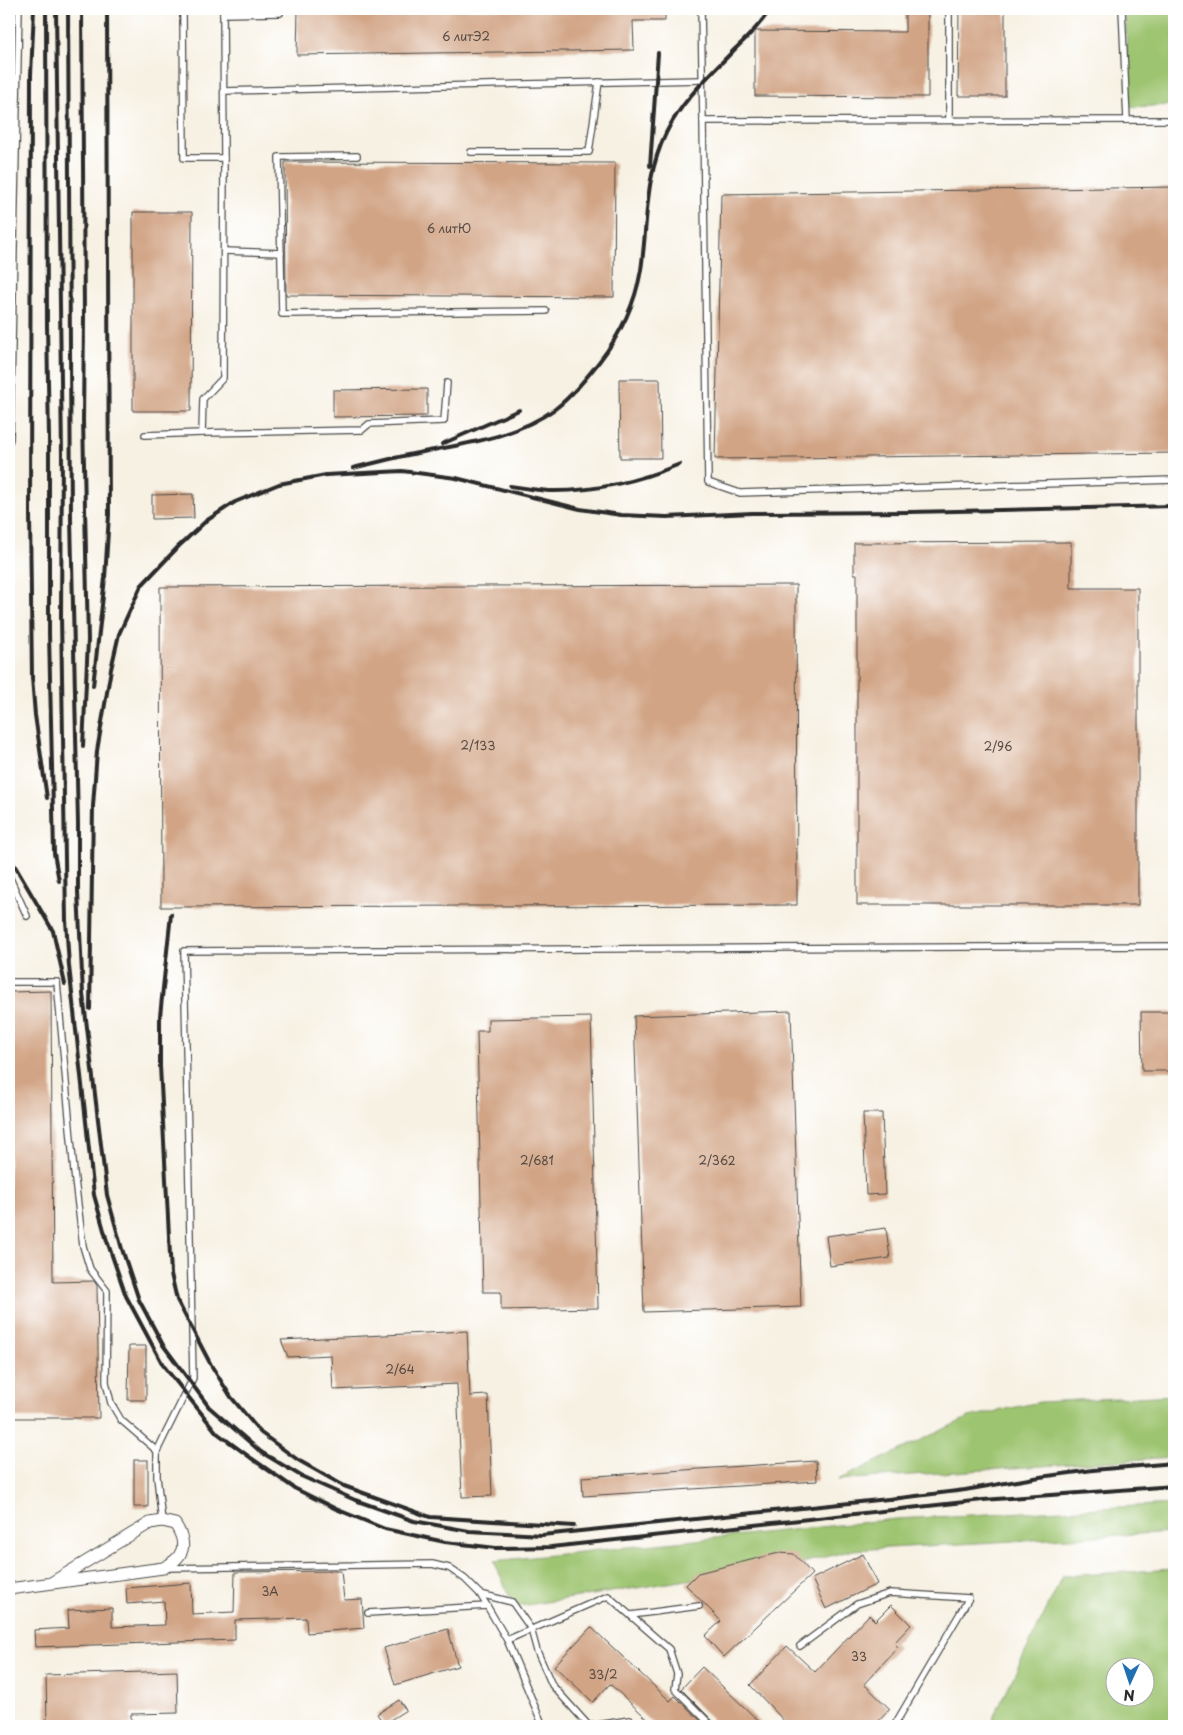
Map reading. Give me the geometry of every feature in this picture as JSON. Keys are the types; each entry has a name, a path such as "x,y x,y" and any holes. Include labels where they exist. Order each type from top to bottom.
{"street":[{"path":"9,1589 163,1568 173,1563 182,1552 183,1536 175,1524 162,1521 150,1524 51,1583"}],"lane":[{"path":"9,442 12,163 18,9"},
{"path":"184,9 184,158 224,158"},
{"path":"202,433 203,399 223,378 224,11 280,13 280,9"},
{"path":"701,9 708,482 740,493 1174,480"},
{"path":"949,9 949,120"},
{"path":"1122,9 1127,120"},
{"path":"224,91 702,80"},
{"path":"471,152 589,152 598,82"},
{"path":"702,121 1174,120"},
{"path":"357,156 279,156 282,314 546,311"},
{"path":"224,251 281,253"},
{"path":"145,435 362,430 369,424 444,421 447,383"},
{"path":"9,876 27,916"},
{"path":"162,1521 157,1477 157,1451 193,1378 184,952 1174,946"},
{"path":"9,982 57,982 82,1246 90,1268 107,1291 106,1382 111,1403 121,1420 157,1451"},
{"path":"163,1568 432,1564 449,1568 466,1579 480,1594 507,1640 543,1726"},
{"path":"800,1646 857,1604 890,1593 969,1598 894,1726"},
{"path":"480,1594 512,1602 531,1629 537,1650 552,1685 589,1726 630,1720 638,1726"},
{"path":"507,1640 608,1596 669,1649 677,1674 675,1689 712,1726"},
{"path":"368,1612 487,1606"},
{"path":"631,1615 699,1606"}],"green space":[{"path":"1125,9 1174,9 1174,105 1130,107"},
{"path":"1174,1395 1174,1457 838,1480 969,1417 1040,1402"},
{"path":"1174,1504 1174,1532 853,1550 716,1585 713,1576 514,1607 494,1561 896,1519"},
{"path":"1174,1569 1174,1726 989,1726 1063,1576"}],"building":[{"path":"298,9 665,9 665,21 633,21 634,50 297,55"},
{"path":"905,9 928,9 928,97 755,96 755,31 905,32"},
{"path":"959,9 1005,9 1005,96 958,96"},
{"path":"285,162 615,163 614,297 286,295"},
{"path":"1174,187 1174,453 715,459 721,194"},
{"path":"133,212 192,212 191,411 133,411"},
{"path":"619,379 660,379 661,458 620,458"},
{"path":"427,389 427,416 333,417 333,390"},
{"path":"193,494 194,518 152,519 152,495"},
{"path":"1071,542 1071,588 1138,588 1138,905 857,905 857,574 854,574 854,543"},
{"path":"796,585 797,905 161,907 160,587"},
{"path":"51,991 53,1282 94,1281 97,1286 99,1418 9,1418 9,992"},
{"path":"791,1011 801,1307 644,1312 634,1016"},
{"path":"1141,1012 1174,1012 1174,1071 1142,1071"},
{"path":"591,1017 598,1308 501,1310 501,1292 483,1292 477,1031 488,1031 488,1019"},
{"path":"863,1113 882,1113 885,1194 866,1195"},
{"path":"886,1228 890,1258 830,1266 826,1236"},
{"path":"467,1331 470,1396 488,1395 492,1496 462,1497 457,1384 333,1390 331,1355 288,1357 281,1340"},
{"path":"129,1346 146,1346 146,1400 128,1400"},
{"path":"134,1460 148,1460 148,1507 134,1507"},
{"path":"816,1461 817,1481 583,1496 582,1477"},
{"path":"779,1553 794,1554 812,1574 724,1657 705,1636 721,1621 686,1585 698,1573"},
{"path":"863,1554 877,1584 826,1609 812,1579"},
{"path":"341,1571 344,1600 362,1599 364,1628 307,1633 306,1618 235,1620 235,1640 35,1647 34,1630 69,1628 68,1610 112,1608 112,1627 165,1625 164,1601 127,1604 126,1588 191,1583 192,1614 234,1612 235,1572"},
{"path":"891,1605 911,1625 894,1643 898,1647 864,1684 890,1709 874,1726 789,1726 750,1685 787,1646 815,1672 869,1615 875,1621"},
{"path":"591,1627 670,1701 675,1696 706,1726 655,1726 610,1684 593,1702 554,1666"},
{"path":"448,1629 458,1666 395,1685 384,1648"},
{"path":"702,1667 764,1726 717,1726 681,1689"},
{"path":"177,1671 178,1713 131,1714 131,1725 47,1726 46,1675"},
{"path":"399,1700 406,1710 384,1724 377,1714"}],"railway":[{"path":"34,9 31,75 30,516 32,677 35,715 47,798"},
{"path":"46,9 49,634 54,853 59,881"},
{"path":"56,9 62,455 61,616 66,920 69,966 94,1195 107,1241 126,1296 163,1365 217,1433 294,1488 336,1509 385,1529 445,1542 496,1548 551,1547 983,1500 1174,1486"},
{"path":"68,9 71,519 78,892 83,994 107,1195 139,1300 163,1345 209,1407 261,1452 301,1476 355,1500 414,1521 469,1531 542,1535 898,1498"},
{"path":"82,9 83,420 88,640 83,746"},
{"path":"93,686 105,578 109,515 107,9"},
{"path":"353,468 406,455 475,442 508,433 540,419 555,409 578,387 614,341 631,307 641,270 650,184 659,150 666,133 688,99 706,78 754,30 770,9"},
{"path":"650,166 658,53"},
{"path":"442,444 519,410"},
{"path":"510,486 549,491 583,490 649,476 680,464"},
{"path":"90,1009 93,806 97,751 119,634 141,586 206,521 235,502 279,484 326,475 402,471 456,478 580,509 621,515 667,517 752,513 910,512 1174,506"},
{"path":"9,856 53,931 65,984"},
{"path":"171,914 160,1016 160,1066 171,1274 177,1300 211,1365 231,1397 261,1433 298,1460 344,1486 430,1517 574,1526"},
{"path":"892,1499 965,1490 1093,1470 1174,1463"}]}
